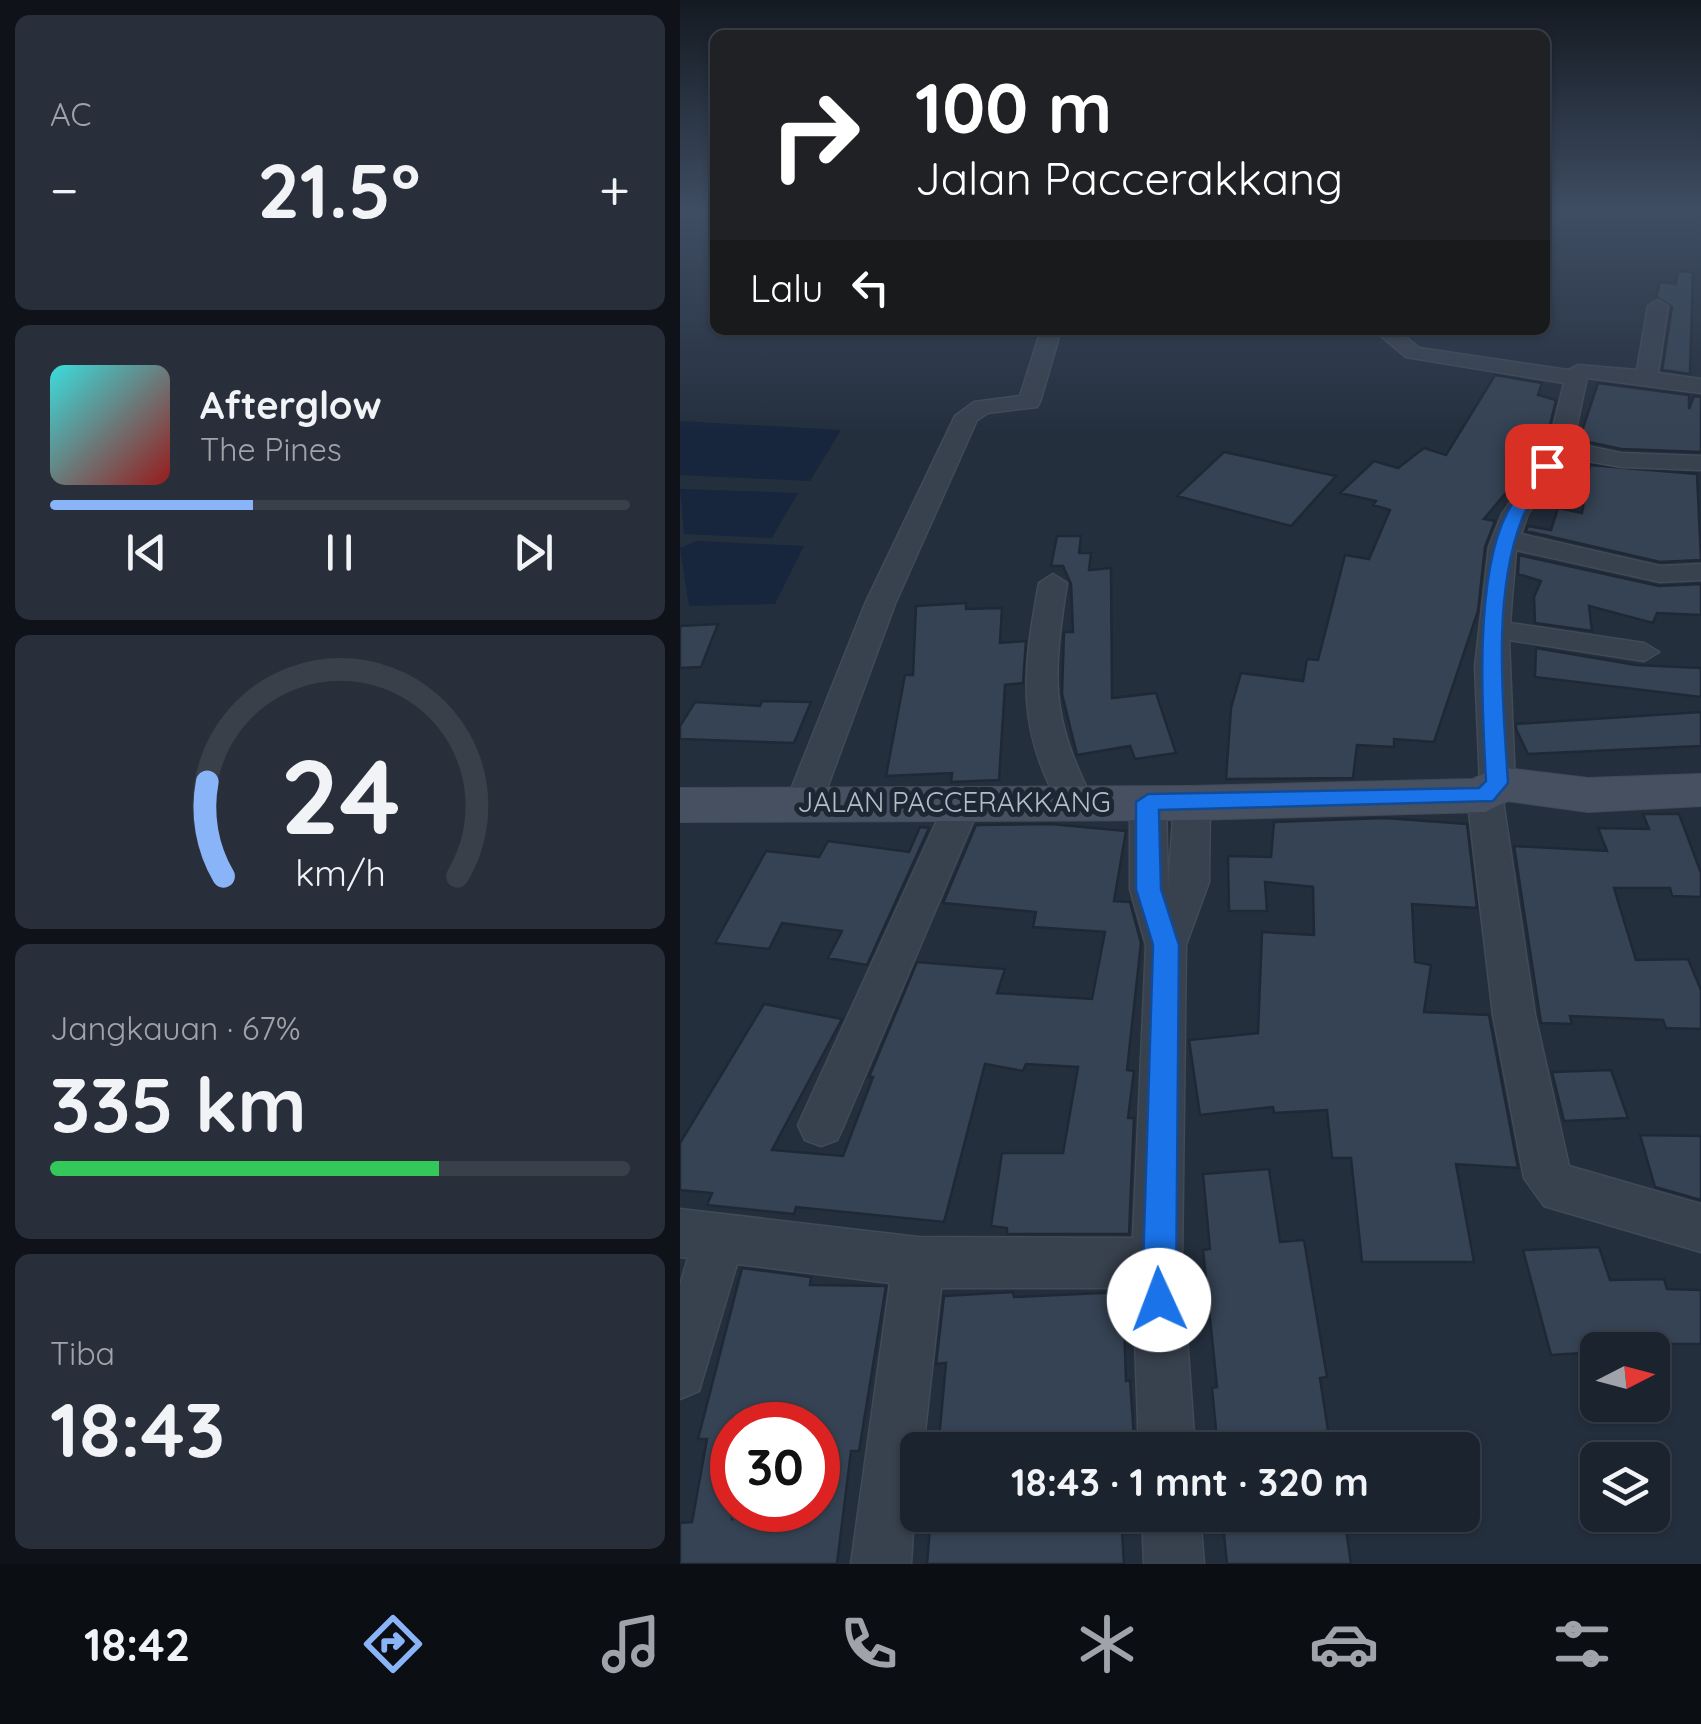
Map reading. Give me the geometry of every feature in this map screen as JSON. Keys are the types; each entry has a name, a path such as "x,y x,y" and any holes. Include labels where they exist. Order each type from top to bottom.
{"main road":[{"name":"JALAN PACCERAKKANG","path":"680,805 1170,802 1491,789 1588,794 1701,790"}],"street":[{"path":"1644,378 1654,346 1658,306"},
{"path":"804,802 880,604 967,416 982,407 1028,402 1049,335"},
{"path":"1390,335 1412,353 1701,386"},
{"path":"1581,373 1560,448 1515,514 1506,539 1493,629 1491,789 1514,1014 1548,1178 1560,1190 1701,1228"},
{"path":"1560,448 1621,460 1701,463"},
{"path":"1506,539 1660,574 1701,572"},
{"path":"1054,583 1039,714 1054,762 1075,800"},
{"path":"1493,629 1644,652"},
{"path":"1167,1432 1157,1263 1166,945 1190,882 1170,802"},
{"path":"821,1125 963,803"},
{"path":"680,1372 700,1235 918,1262 990,1266 1157,1263"},
{"path":"881,1564 918,1262"},
{"path":"1172,1532 1174,1564"}],"water":[{"path":"680,421 841,430 810,481 680,475"},
{"path":"680,489 798,493 772,538 684,534"},
{"path":"697,541 804,546 775,604 689,606 680,548"}],"building":[{"path":"1659,286 1693,286 1690,374 1662,370 1672,307 1656,297"},
{"path":"1495,375 1542,383 1538,395 1556,400 1545,446 1484,519 1495,521 1485,547 1478,611 1434,742 1394,739 1394,747 1357,745 1353,778 1226,779 1231,708 1241,673 1303,681 1307,659 1318,660 1345,555 1369,559 1390,510 1373,505 1376,501 1340,493 1374,461 1398,468 1424,448 1446,455"},
{"path":"1598,383 1689,395 1689,409 1694,396 1701,397 1701,452 1621,449 1579,440"},
{"path":"1224,452 1336,476 1291,526 1177,496"},
{"path":"1590,465 1697,474 1701,560 1660,562 1526,531 1528,526 1551,530 1558,508 1582,513"},
{"path":"1057,536 1081,536 1079,553 1091,553 1089,570 1111,568 1112,698 1156,693 1176,753 1135,759 1130,746 1077,755 1062,694 1064,632 1073,632 1071,584 1063,566 1051,566"},
{"path":"1519,555 1659,586 1701,584 1701,615 1657,613 1653,623 1589,606 1592,631 1535,623 1534,597 1541,581 1518,574"},
{"path":"966,603 966,609 1002,608 1000,643 1026,641 1023,683 1005,685 999,780 951,782 952,773 886,776 905,675 913,675 916,606"},
{"path":"718,624 701,667 680,668 680,626"},
{"path":"1536,648 1636,665 1701,668 1701,697 1535,677"},
{"path":"762,701 811,702 794,743 680,739 680,726 695,702 760,706"},
{"path":"1701,712 1701,746 1528,754 1516,729 1516,724"},
{"path":"1643,814 1679,814 1701,873 1701,897 1672,896 1670,888 1614,888 1636,960 1688,959 1701,990 1701,1029 1666,1028 1663,1020 1570,1016 1572,1024 1541,1023 1514,846 1607,851 1598,828 1649,829"},
{"path":"1385,818 1467,824 1477,908 1412,904 1415,962 1431,965 1424,1012 1489,1015 1518,1168 1456,1164 1474,1262 1362,1262 1351,1158 1332,1158 1327,1110 1274,1113 1273,1107 1200,1115 1189,1040 1258,1033 1262,932 1314,935 1313,887 1265,882 1267,911 1229,911 1228,856 1271,857 1274,822"},
{"path":"1050,824 1126,831 1114,901 1130,902 1141,943 1127,1070 1134,1071 1128,1118 1134,1118 1129,1234 1007,1234 1007,1228 991,1226 1002,1153 1063,1153 1078,1067 1026,1064 1023,1071 985,1064 944,1222 796,1207 794,1214 707,1205 712,1193 680,1190 680,1143 764,1004 842,1019 772,1150 843,1156 873,1077 869,1077 917,962 1005,969 997,993 1092,999 1105,932 1033,927 1036,912 943,903 976,825"},
{"path":"920,827 929,828 867,965 828,958 842,931 782,923 769,949 715,943 766,851 819,857 828,841 909,852"},
{"path":"1611,1070 1628,1118 1564,1121 1552,1072"},
{"path":"1640,1135 1701,1136 1701,1200 1655,1187"},
{"path":"1269,1169 1280,1242 1304,1240 1327,1377 1320,1378 1328,1432 1216,1432 1212,1388 1217,1387 1203,1250 1210,1249 1203,1174"},
{"path":"1599,1247 1610,1280 1664,1279 1667,1289 1701,1290 1701,1344 1670,1344 1670,1332 1580,1332 1580,1353 1551,1355 1523,1250"},
{"path":"742,1268 811,1277 810,1285 886,1286 859,1451 851,1451 837,1564 680,1564 680,1523 692,1522 707,1439 698,1439"},
{"path":"1123,1292 1126,1381 1130,1380 1134,1432 940,1432 946,1363 936,1364 944,1296"},
{"path":"930,1532 1122,1532 1124,1564 927,1564"},
{"path":"1224,1532 1346,1532 1351,1564 1227,1564"}],"route":[{"path":"1159,1300 1159,1138 1166,945 1149,889 1148,802 1485,796 1497,783 1491,666 1504,547 1515,514 1547,466"}]}
